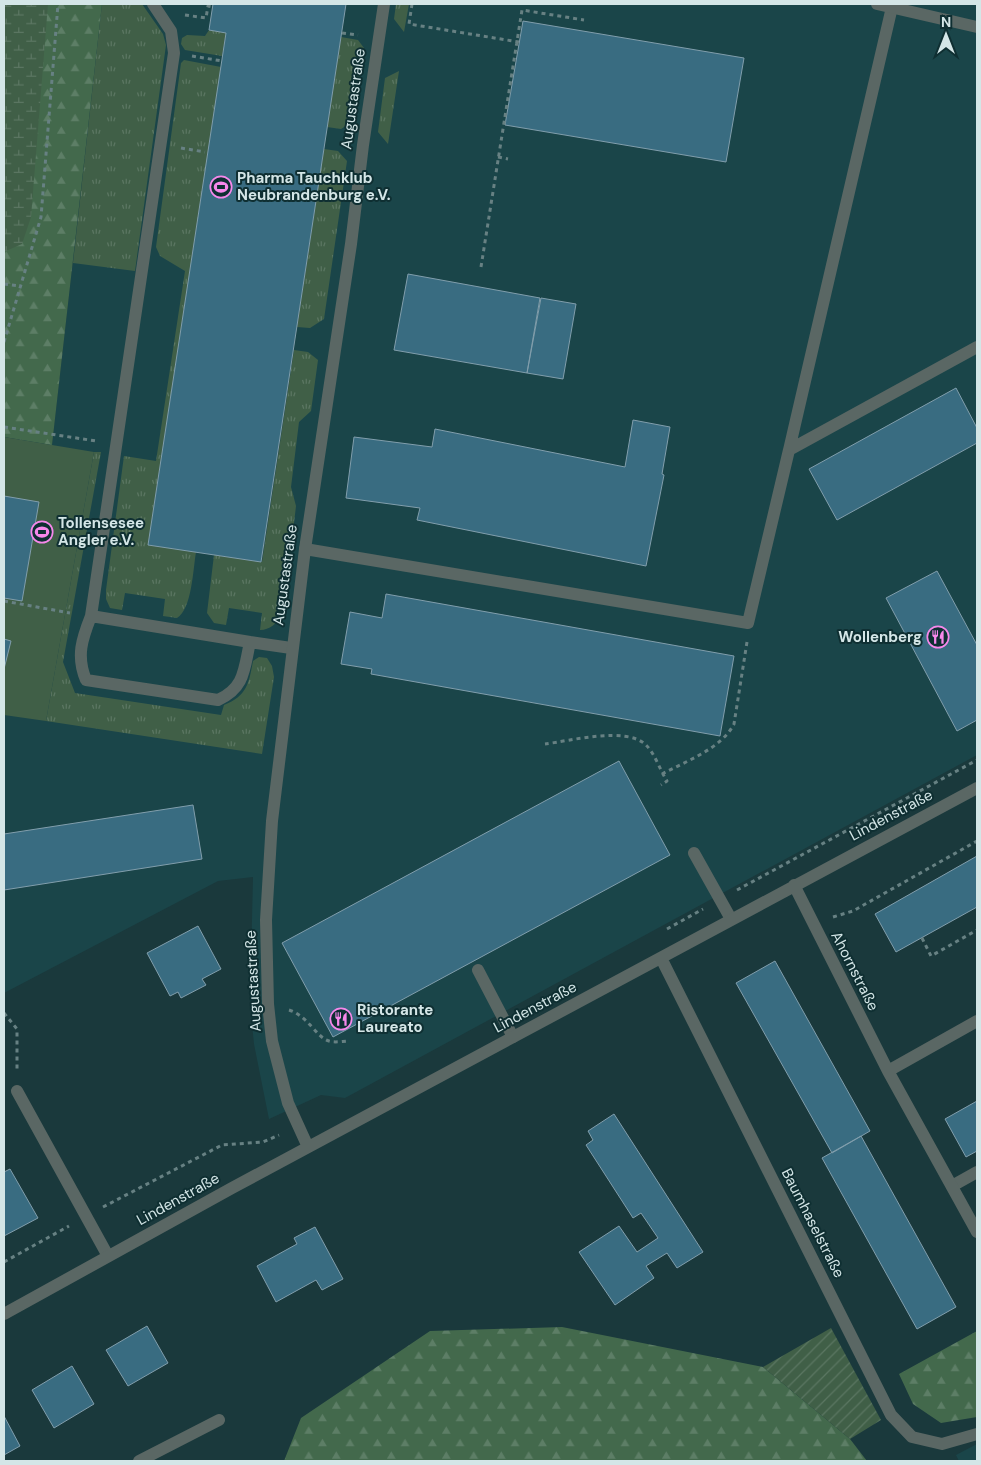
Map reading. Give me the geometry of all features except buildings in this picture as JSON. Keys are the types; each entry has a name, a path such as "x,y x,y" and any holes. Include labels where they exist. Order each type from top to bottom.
{"street":[{"path":"153,4 171,31 174,53 91,616 83,638 80,665 86,680 218,700 232,694 242,680 250,642"},
{"name":"Augustastraße","path":"308,1147 288,1103 280,1078 272,1040 268,1004 266,920 272,820 305,549 351,244 363,145 384,4"},
{"path":"877,4 977,27"},
{"path":"305,549 748,623 892,7"},
{"path":"789,450 977,348"},
{"path":"91,616 292,648"},
{"name":"Lindenstraße","path":"4,1314 308,1147 977,788"},
{"path":"694,853 731,919"},
{"name":"Ahornstraße","path":"794,885 888,1071 977,1232"},
{"name":"Baumhaselstraße","path":"661,958 891,1415 912,1437 942,1444 977,1434"},
{"path":"478,970 514,1037"},
{"path":"888,1071 977,1021"},
{"path":"17,1091 108,1256"},
{"path":"952,1186 977,1172"},
{"path":"139,1461 220,1420"}],"path":[{"path":"4,342 41,217 58,4"},
{"path":"412,4 409,24 518,42"},
{"path":"177,14 206,18 209,6"},
{"path":"481,267 522,10 584,20"},
{"path":"174,53 222,61"},
{"path":"498,157 508,159"},
{"path":"4,284 20,286"},
{"path":"4,427 116,444"},
{"path":"4,601 91,616"},
{"path":"662,774 720,742 729,733 734,724 747,654 748,623"},
{"path":"545,744 604,736 626,736 638,739 646,745 667,781 661,785"},
{"path":"814,923 852,911 977,842"},
{"path":"922,938 931,956 977,930"},
{"path":"268,1004 296,1012 312,1025 322,1038 330,1042 349,1040"},
{"path":"4,1013 17,1030 17,1091"}],"shaded area":[{"path":"102,4 977,4 977,755 345,1098 321,1095 269,1119 254,1044 250,1004 253,877 218,881 4,993 4,437 52,444"},
{"path":"977,1444 977,1461 959,1461 956,1455"}],"green space":[{"path":"4,4 102,4 52,445 4,437"},
{"path":"4,4 48,4 31,217 22,244 6,251 4,251"},
{"path":"102,4 142,4 163,34 166,45 135,271 73,263"},
{"path":"396,4 409,4 404,32 394,19"},
{"path":"209,30 226,33 222,56 185,50 181,44 182,38 187,35 205,36"},
{"path":"341,37 358,40 364,48 352,122 341,129 327,127"},
{"path":"184,60 221,67 148,545 196,552 189,598 182,613 177,618 163,616 165,599 125,593 122,610 110,608 106,599 106,590 124,456 156,461 185,271 160,256 156,247 181,63"},
{"path":"399,71 388,144 378,132 385,78"},
{"path":"324,149 338,151 347,161 324,319 310,328 297,327"},
{"path":"294,350 308,352 318,360 311,411 299,422 291,487 296,506 283,616 275,624 260,630 262,613 229,608 226,625 214,623 207,613 214,555 262,562"},
{"name":"Tollensesee Angler e.V.","path":"4,437 94,452 46,721 4,715"},
{"path":"94,452 101,452 63,662 75,693 221,715 224,705 238,697 246,688 253,661 259,657 267,658 272,666 274,677 262,754 46,721"},
{"path":"562,1327 763,1367 850,1439 867,1461 284,1461 301,1418 430,1331"},
{"path":"831,1328 881,1420 850,1439 763,1367"},
{"path":"977,1331 977,1417 941,1423 913,1404 899,1374"}],"place":[{"name":"Pharma Tauchklub Neubrandenburg e.V.","path":"221,187"},
{"name":"Tollensesee Angler e.V.","path":"42,532"},
{"name":"Wollenberg","path":"938,637"},
{"name":"Ristorante Laureato","path":"341,1019"}]}
